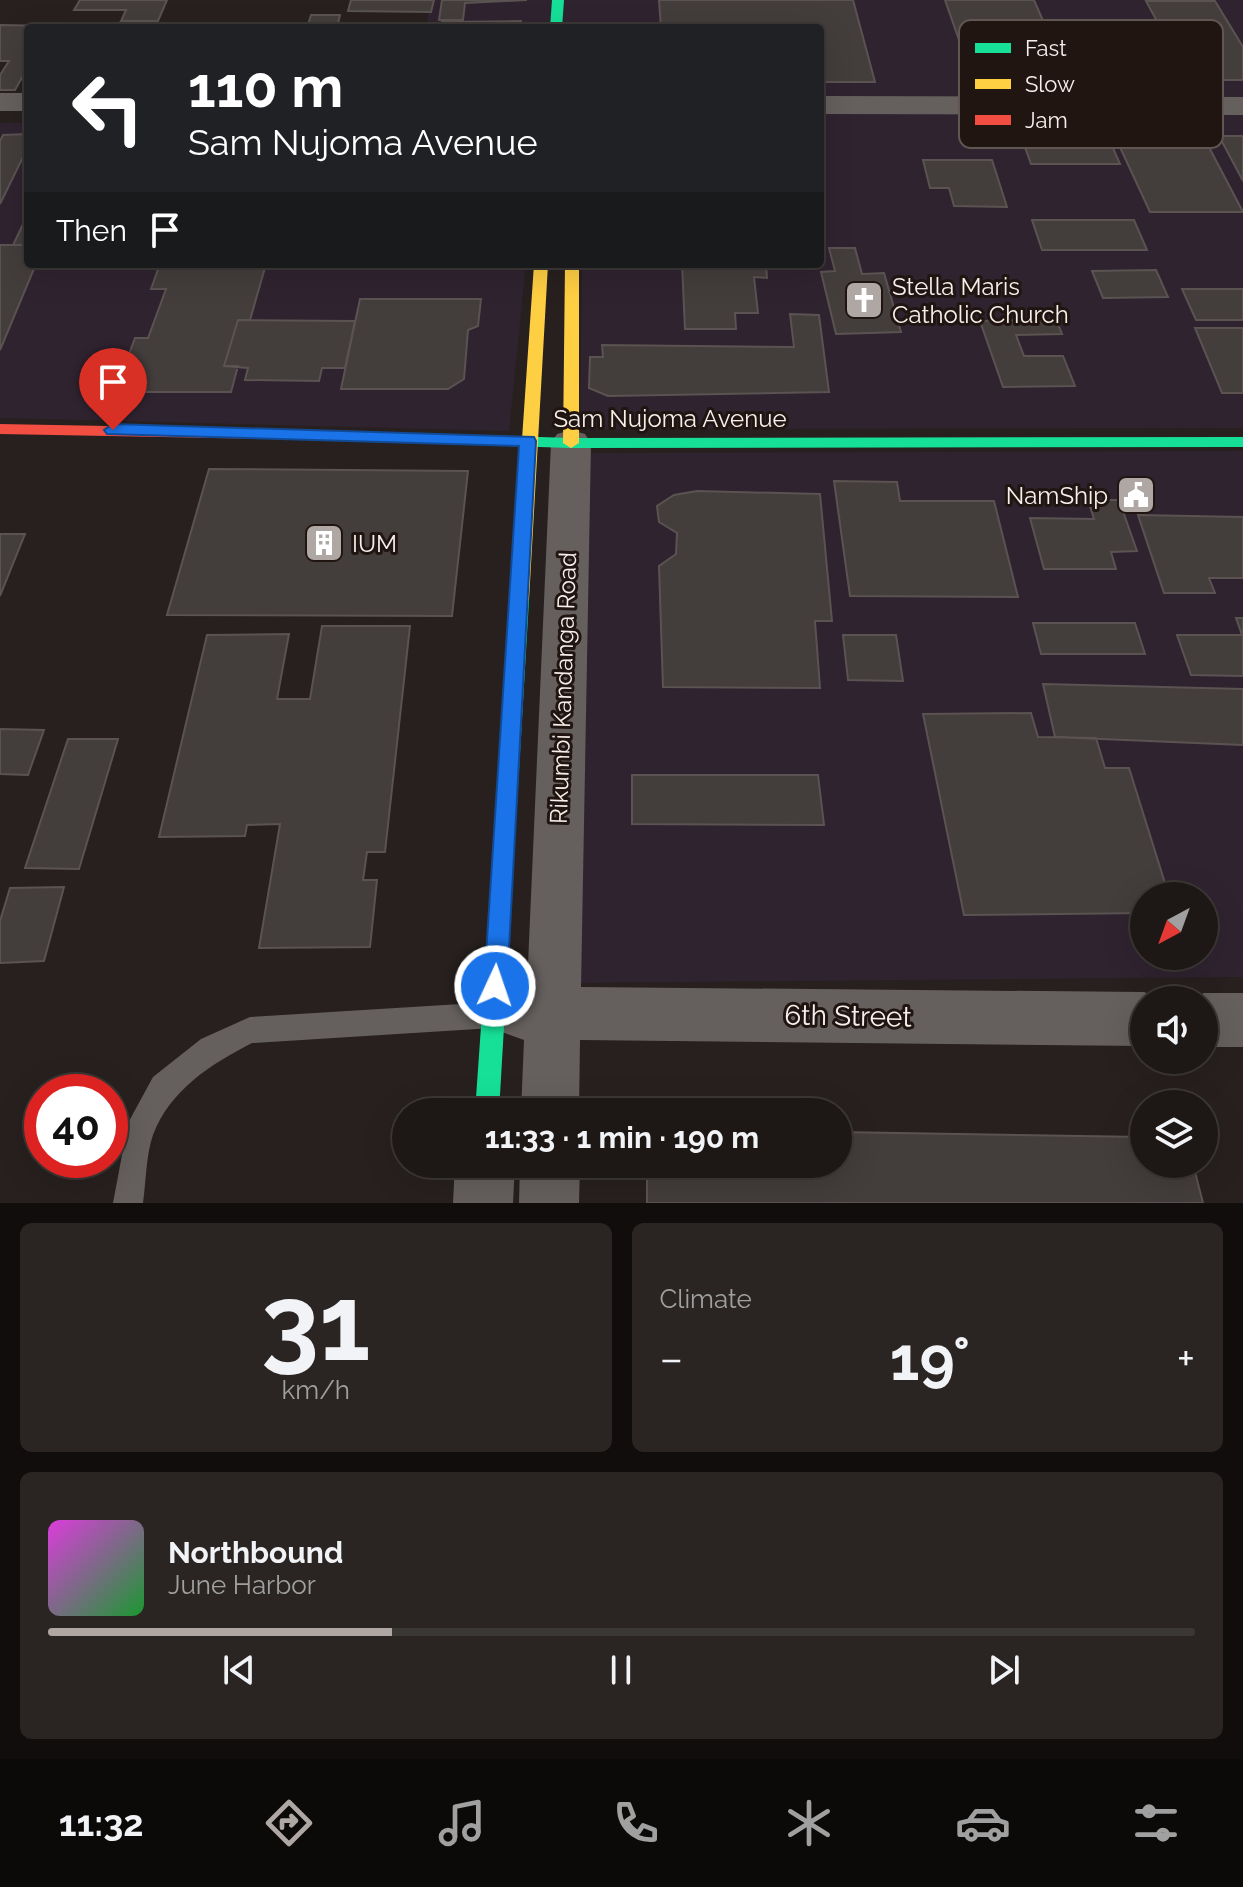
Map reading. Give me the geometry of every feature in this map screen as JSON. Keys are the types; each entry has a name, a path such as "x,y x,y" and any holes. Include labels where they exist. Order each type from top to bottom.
{"main road":[{"path":"556,24 558,0"},
{"name":"Rikumbi Kandanga Road","path":"541,268 549,442"},
{"name":"Rikumbi Kandanga Road","path":"488,1098 493,1015 549,442 571,268"},
{"name":"Sam Nujoma Avenue","path":"0,429 549,442 1243,442"}],"street":[{"path":"0,102 24,102"},
{"path":"824,105 959,105"},
{"path":"1223,106 1243,106"},
{"path":"0,115 24,116"},
{"path":"824,117 959,117"},
{"name":"Rikumbi Kandanga Road","path":"549,442 550,1098"},
{"name":"6th Street","path":"493,1015 552,1012 1130,1019"},
{"path":"483,1203 484,1178"},
{"path":"549,1203 550,1178"}],"lane":[{"path":"128,1203 138,1133 144,1121 163,1087 211,1049 250,1030 493,1015"}],"shaded area":[{"path":"430,0 1243,0 1243,428 580,429 582,268 824,268 824,24 427,24"},
{"path":"0,123 24,123 24,268 526,268 509,431 0,418"},
{"path":"1243,451 1243,977 570,983 583,453"}],"building":[{"path":"80,0 167,0 158,21 121,21 126,10 74,10"},
{"path":"351,0 434,0 431,12 348,11"},
{"path":"442,0 527,0 465,3 463,20 439,20"},
{"path":"659,0 853,0 875,82 824,82 824,24 661,24"},
{"path":"945,0 1034,0 1043,20 959,20 959,40"},
{"path":"1146,1 1215,1 1243,47 1243,80 1223,80 1223,20 1156,20"},
{"path":"311,15 340,15 338,24 308,24"},
{"path":"121,21 158,21 157,24 119,24"},
{"path":"521,21 521,24 442,22"},
{"path":"0,25 24,25 24,74 15,90 0,90 0,75 9,61 0,61"},
{"path":"24,134 24,155 0,204 0,141 3,135"},
{"path":"1223,136 1243,136 1243,181 1223,144"},
{"path":"1025,148 1113,148 1120,164 1031,164"},
{"path":"1120,148 1209,148 1243,212 1150,212"},
{"path":"923,160 992,160 1007,207 954,206 949,188 930,188"},
{"path":"1032,220 1134,220 1147,250 1042,250"},
{"path":"24,222 24,245 13,245"},
{"path":"0,245 24,245 24,268 34,268 0,350"},
{"path":"829,248 855,248 862,274 884,273 901,332 836,334 821,272 835,271"},
{"path":"159,268 265,268 250,320 238,320 224,366 238,366 231,392 115,392 135,338 148,338 166,289 151,289"},
{"path":"682,268 766,268 767,278 754,277 758,313 735,313 736,329 685,329"},
{"path":"1156,270 1168,297 1103,298 1092,271"},
{"path":"1182,289 1243,289 1243,320 1196,320"},
{"path":"360,299 481,299 478,326 468,330 464,379 448,389 341,389"},
{"path":"790,314 819,315 829,392 608,396 589,388 590,357 603,357 602,345 794,347"},
{"path":"1056,319 1062,334 1016,335 1024,356 1063,356 1075,386 1003,387 980,321"},
{"path":"238,320 355,321 345,368 322,368 319,381 245,380 248,368 224,366"},
{"path":"1195,328 1243,328 1243,393 1222,393"},
{"name":"IUM","path":"209,469 468,471 452,616 167,615"},
{"path":"834,481 897,482 900,501 994,501 1018,597 850,596"},
{"path":"697,491 820,494 832,621 815,621 820,688 663,687 659,566 676,554 677,533 659,522 657,506 674,495"},
{"path":"1088,500 1119,500 1137,551 1111,552 1116,569 1044,569 1030,518 1094,519"},
{"path":"1138,515 1243,517 1243,578 1209,578 1215,593 1164,593"},
{"path":"0,534 25,534 0,596"},
{"path":"1236,618 1243,618 1243,676 1191,675 1177,635 1242,635"},
{"path":"1033,623 1135,623 1145,654 1041,654"},
{"path":"322,626 410,626 385,852 367,852 363,880 377,880 370,947 259,948 280,824 247,825 245,836 159,837 207,635 289,634 277,699 310,699"},
{"path":"843,635 896,635 903,681 848,680"},
{"path":"1043,684 1243,689 1243,745 1055,737"},
{"path":"1031,713 1038,737 1096,738 1105,768 1129,768 1165,882 1130,882 1130,913 964,915 923,714"},
{"path":"0,729 44,730 28,775 0,774"},
{"path":"68,739 118,739 79,869 25,868"},
{"path":"632,775 818,775 824,825 632,824"},
{"path":"64,887 44,961 0,963 0,921 10,888"},
{"path":"852,1132 1130,1137 1130,1178 1197,1178 1203,1203 647,1203 647,1178 852,1178"}],"traffic: fast":[{"path":"556,24 558,0"},
{"path":"271,434 571,443 1243,442"},
{"path":"488,1098 520,600"}],"traffic: slow":[{"path":"520,600 541,268"},
{"path":"571,443 572,268"}],"traffic: jam":[{"path":"0,429 271,434"}],"place":[{"name":"Stella Maris Catholic Church","path":"864,300"},
{"name":"NamShip","path":"1136,495"},
{"name":"IUM","path":"324,543"}],"route":[{"path":"113,430 528,441 495,986"}]}
